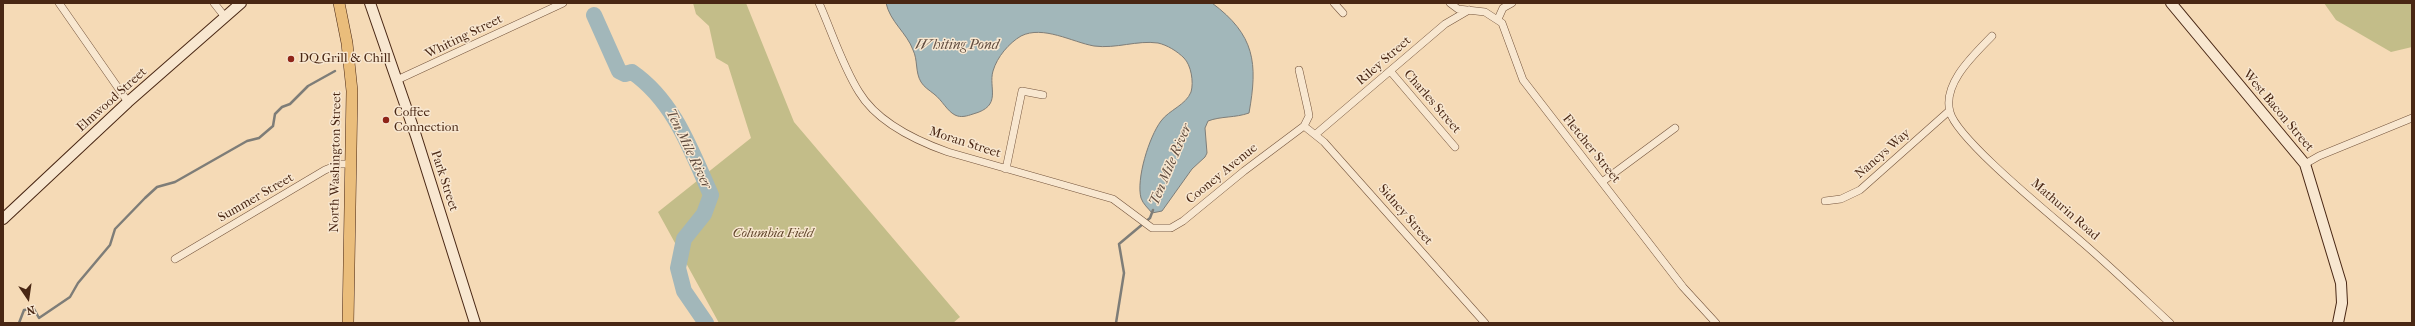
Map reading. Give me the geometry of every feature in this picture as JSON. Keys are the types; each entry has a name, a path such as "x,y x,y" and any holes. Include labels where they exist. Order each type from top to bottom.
{"main road":[{"name":"Elmwood Street","path":"3,220 128,102 241,3"},
{"name":"North Washington Street","path":"339,3 346,35 351,75 348,323"},
{"name":"Park Street","path":"370,3 397,80 475,323"},
{"name":"West Bacon Street","path":"2171,3 2305,164 2341,283 2342,303 2338,323"}],"street":[{"path":"59,3 128,102"},
{"path":"214,3 225,17"},
{"name":"Whiting Street","path":"397,80 416,74 563,3"},
{"name":"Moran Street","path":"819,3 859,93 869,106 892,124 926,144 1006,169 1103,196"},
{"path":"1334,3 1343,13"},
{"path":"1450,3 1458,9 1485,12 1498,19 1503,8 1512,3"},
{"name":"Riley Street","path":"1316,134 1445,24 1470,10"},
{"name":"Fletcher Street","path":"1498,19 1505,31 1523,80 1683,287 1716,323"},
{"path":"1949,111 1955,79 1960,70 1992,36"},
{"path":"1299,70 1308,110 1304,126"},
{"name":"Charles Street","path":"1390,72 1455,147"},
{"path":"1006,169 1022,91 1043,95"},
{"name":"Nancys Way","path":"1825,201 1841,199 1860,190 1949,111"},
{"name":"Mathurin Road","path":"1949,111 1955,122 1975,146 2170,323"},
{"path":"2305,164 2319,156 2412,118"},
{"name":"Sidney Street","path":"1304,126 1316,134 1350,169 1485,323"},
{"name":"Cooney Avenue","path":"1103,196 1121,204 1145,223 1157,230 1165,230 1176,226 1249,166 1304,126"},
{"path":"1602,182 1675,128"},
{"name":"Summer Street","path":"175,259 325,170 340,164 351,164"}],"green space":[{"name":"Columbia Field","path":"693,3 746,3 794,122 960,317 953,323 719,323 658,212 751,138 728,65 716,58 709,26 696,14"},
{"path":"2324,3 2412,3 2412,47 2391,52 2336,20"}],"water":[{"name":"Whiting Pond","path":"886,3 1212,3 1237,27 1245,39 1250,51 1253,65 1253,79 1249,113 1208,121 1205,128 1207,153 1205,157 1192,169 1162,211 1152,213 1144,204 1141,198 1140,190 1140,180 1148,147 1156,128 1161,121 1189,97 1192,88 1191,74 1188,65 1184,58 1178,53 1158,43 1150,42 1102,47 1085,44 1048,33 1030,33 1021,36 1012,42 997,61 992,77 991,101 988,106 982,111 966,116 960,116 949,111 937,96 921,82 913,50 907,38 891,16"}],"waterway":[{"name":"Ten Mile River","path":"594,15 619,71 625,74 632,72 647,84 670,112 688,144 711,195 704,214 684,239 678,268 684,291 706,323"},
{"path":"19,323 24,310 34,309 39,318 70,297 78,283 110,245 115,229 157,187 175,182 247,141 259,138 273,126 275,114 282,107 290,104 308,86 335,71"},
{"name":"Ten Mile River","path":"1116,323 1124,273 1119,244 1150,218 1153,210"}],"place":[{"name":"DQ Grill & Chill","path":"291,59"},
{"name":"Coffee Connection","path":"386,120"}]}
